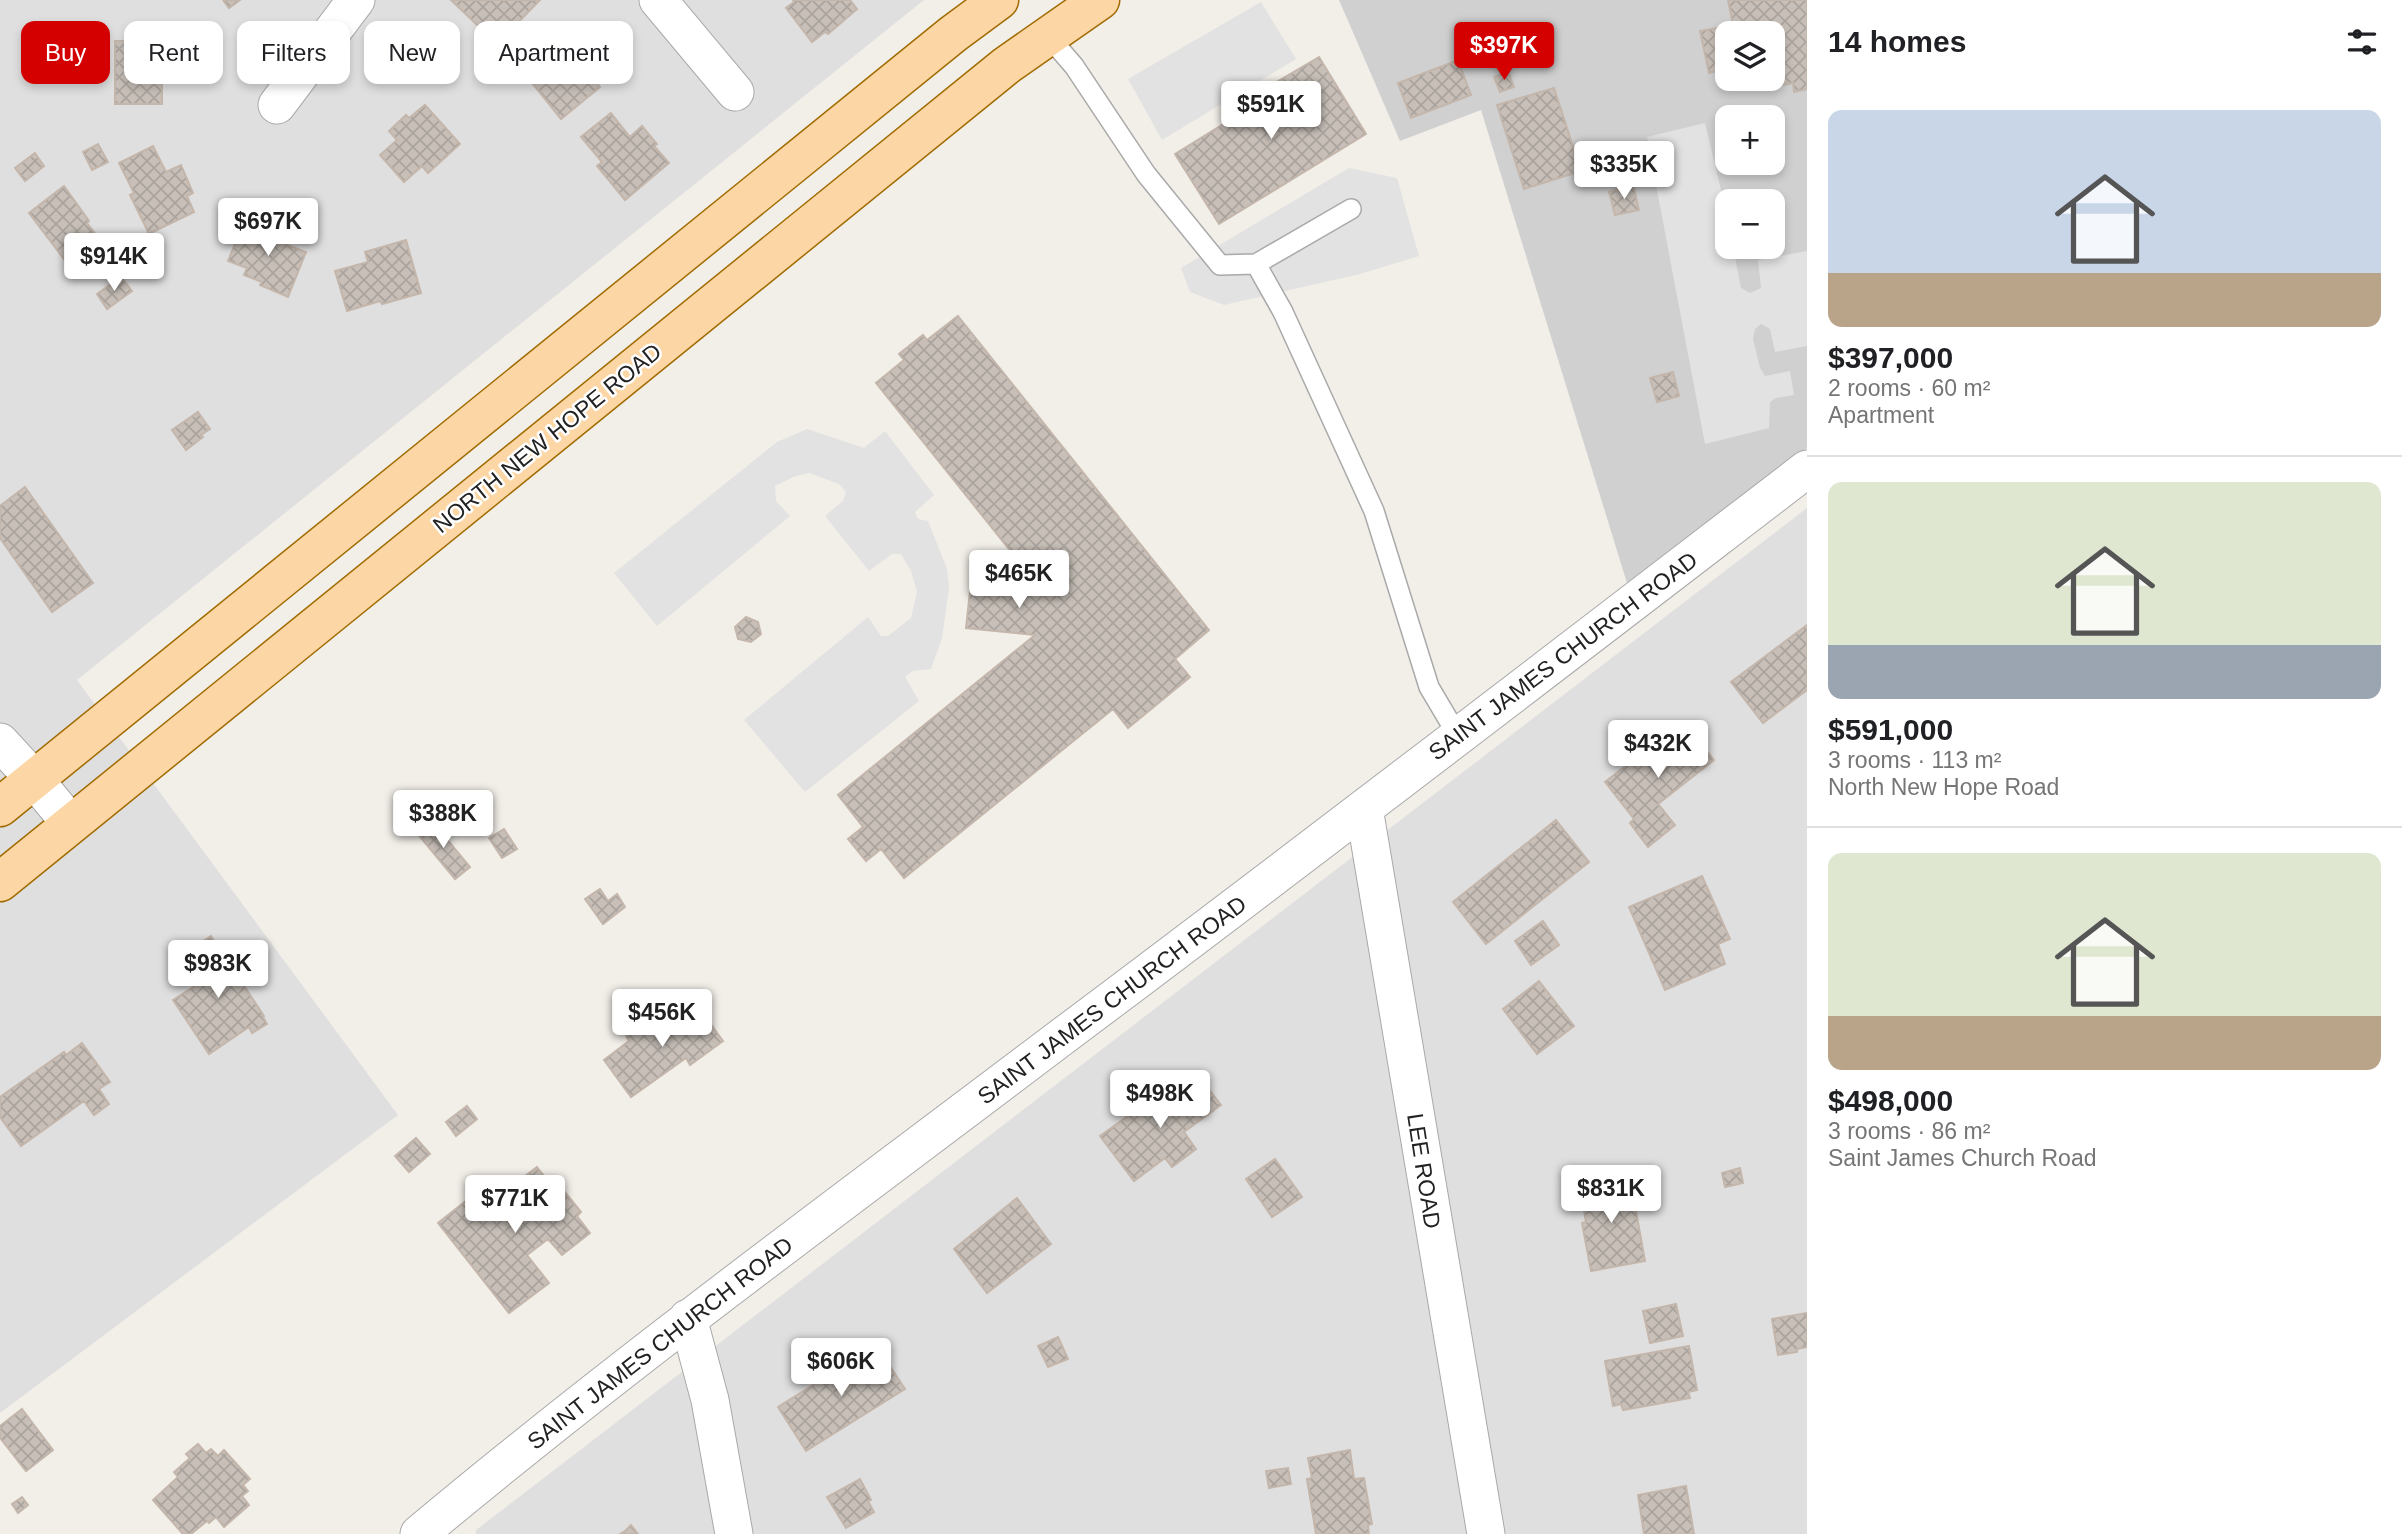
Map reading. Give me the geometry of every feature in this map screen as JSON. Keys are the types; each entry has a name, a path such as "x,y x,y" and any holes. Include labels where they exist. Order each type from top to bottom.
{"main road":[{"path":"0,807 953,34 999,0"},
{"name":"NORTH NEW HOPE ROAD","path":"0,882 1007,65 1100,0"}],"street":[{"path":"277,105 356,0"},
{"path":"658,0 734,92"},
{"name":"SAINT JAMES CHURCH ROAD","path":"419,1534 688,1318 1364,808 1807,468"},
{"path":"0,742 71,824"},
{"name":"LEE ROAD","path":"1364,808 1486,1534"},
{"path":"688,1318 710,1400 734,1534"}],"lane":[{"path":"1048,36 1074,66 1146,174 1220,265 1256,264 1351,209"},
{"path":"1256,264 1283,312 1374,510 1429,687 1458,736"}],"shaded area":[{"path":"0,0 924,0 77,680 398,1115 0,1413"},
{"path":"1339,0 1807,0 1807,448 1627,583 1481,110 1400,141"},
{"path":"1261,2 1296,59 1162,140 1128,79"},
{"path":"1705,123 1715,175 1717,175 1721,189 1715,189 1715,259 1735,259 1741,288 1750,293 1761,288 1758,260 1785,259 1785,255 1807,251 1807,346 1775,352 1770,329 1761,324 1755,329 1753,339 1760,368 1765,376 1790,371 1794,395 1776,398 1770,402 1769,428 1705,444 1647,137"},
{"path":"1349,168 1397,178 1419,256 1360,274 1224,305 1190,292 1181,268"},
{"path":"807,429 864,448 885,431 934,495 915,512 918,519 928,521 947,569 949,588 942,638 931,669 912,671 905,677 919,701 805,792 744,720 868,617 881,636 888,636 911,618 917,592 911,571 901,554 892,554 869,571 825,516 843,501 846,492 839,484 809,473 775,486 776,501 790,516 657,626 614,573 777,442"},
{"path":"1807,508 1807,1534 476,1534 476,1530"}],"building":[{"path":"223,0 240,0 229,8"},
{"path":"451,0 540,0 519,21 474,22"},
{"path":"793,0 850,0 857,9 828,34 825,32 812,42 786,8"},
{"path":"1728,0 1807,0 1807,89 1794,92 1793,83 1785,85 1785,21 1732,21"},
{"path":"1715,28 1715,72 1709,73 1700,31"},
{"path":"115,41 124,41 124,84 162,84 162,104 115,104"},
{"path":"1319,57 1366,134 1219,224 1175,154 1257,103 1253,96"},
{"path":"1458,60 1471,95 1411,118 1398,83"},
{"path":"1508,72 1514,87 1500,92 1494,77"},
{"path":"533,84 598,84 600,87 561,119"},
{"path":"1554,88 1581,171 1524,189 1497,105"},
{"path":"425,105 460,144 428,173 422,166 404,182 380,155 397,140 389,131 406,115 409,118"},
{"path":"611,113 630,137 642,126 669,163 625,200 597,166 602,162 581,137"},
{"path":"98,144 108,162 92,170 83,152"},
{"path":"153,146 166,172 181,165 193,193 187,196 194,212 149,234 130,195 134,193 119,163"},
{"path":"35,153 44,166 25,181 15,168"},
{"path":"64,186 108,250 76,275 29,213"},
{"path":"1633,186 1639,210 1615,215 1609,192"},
{"path":"243,224 263,232 265,226 286,235 282,243 306,252 288,297 260,285 262,282 244,275 247,268 228,261"},
{"path":"406,240 421,293 347,311 335,271 368,262 365,252"},
{"path":"121,277 132,291 107,309 97,294"},
{"path":"958,316 1209,630 1175,659 1190,677 1128,728 1113,709 904,878 881,849 866,861 848,839 863,827 838,795 1035,635 966,628 971,582 1041,589 876,383 904,360 899,354 923,335 927,340"},
{"path":"1673,372 1679,396 1657,402 1650,378"},
{"path":"198,412 210,429 186,450 172,430"},
{"path":"25,487 93,583 52,612 0,538 0,506"},
{"path":"746,617 758,622 761,634 751,642 738,639 735,627"},
{"path":"1807,625 1807,690 1763,723 1731,682"},
{"path":"1683,721 1714,760 1658,804 1675,825 1648,847 1630,823 1634,819 1605,782"},
{"path":"431,820 470,867 455,879 416,832"},
{"path":"1556,820 1589,862 1486,944 1453,902"},
{"path":"504,829 517,849 502,858 489,838"},
{"path":"1702,876 1730,939 1718,944 1725,964 1665,990 1629,907"},
{"path":"600,889 608,901 617,894 625,907 603,924 585,899"},
{"path":"1543,921 1559,945 1531,965 1515,941"},
{"path":"211,936 267,1024 252,1033 249,1027 209,1054 173,1000 204,980 185,953"},
{"path":"1539,981 1574,1026 1537,1054 1503,1009"},
{"path":"696,1004 723,1041 690,1065 686,1058 631,1097 604,1060 629,1041 626,1036 639,1027 642,1032 665,1015 671,1022"},
{"path":"82,1043 110,1082 99,1089 109,1104 94,1115 84,1101 21,1146 0,1117 0,1097 64,1052 66,1055"},
{"path":"1201,1079 1221,1105 1184,1132 1196,1149 1172,1167 1165,1158 1134,1181 1100,1136 1157,1095 1165,1105"},
{"path":"467,1106 477,1119 456,1136 446,1122"},
{"path":"416,1138 430,1154 409,1172 395,1156"},
{"path":"1275,1159 1302,1197 1272,1217 1246,1179"},
{"path":"537,1167 555,1190 560,1186 581,1212 577,1216 590,1233 562,1255 548,1239 527,1255 549,1283 509,1313 438,1223 471,1197 481,1210"},
{"path":"1740,1168 1743,1183 1725,1187 1722,1173"},
{"path":"1630,1178 1645,1261 1591,1271 1582,1223 1586,1222 1580,1187"},
{"path":"1017,1198 1051,1244 987,1293 954,1249"},
{"path":"1676,1304 1683,1336 1650,1343 1643,1311"},
{"path":"1807,1313 1807,1347 1797,1349 1797,1352 1778,1355 1772,1319"},
{"path":"1058,1337 1068,1359 1048,1367 1038,1346"},
{"path":"876,1345 905,1389 806,1451 778,1407"},
{"path":"1689,1346 1697,1390 1688,1392 1690,1398 1623,1410 1621,1404 1613,1406 1605,1361"},
{"path":"22,1409 53,1450 26,1471 0,1438 0,1426"},
{"path":"198,1444 206,1453 211,1449 218,1456 224,1450 250,1479 243,1485 248,1491 242,1496 249,1505 224,1527 216,1517 191,1534 183,1534 153,1500 178,1477 174,1472 190,1458 186,1454"},
{"path":"1350,1450 1354,1479 1364,1478 1372,1524 1368,1525 1369,1534 1316,1534 1307,1479 1312,1478 1308,1458"},
{"path":"1288,1468 1291,1484 1269,1488 1266,1471"},
{"path":"860,1479 874,1512 846,1528 827,1497"},
{"path":"1686,1486 1694,1534 1644,1534 1638,1495"},
{"path":"22,1497 28,1505 18,1513 12,1504"},
{"path":"631,1525 638,1534 620,1534 625,1531"}]}
